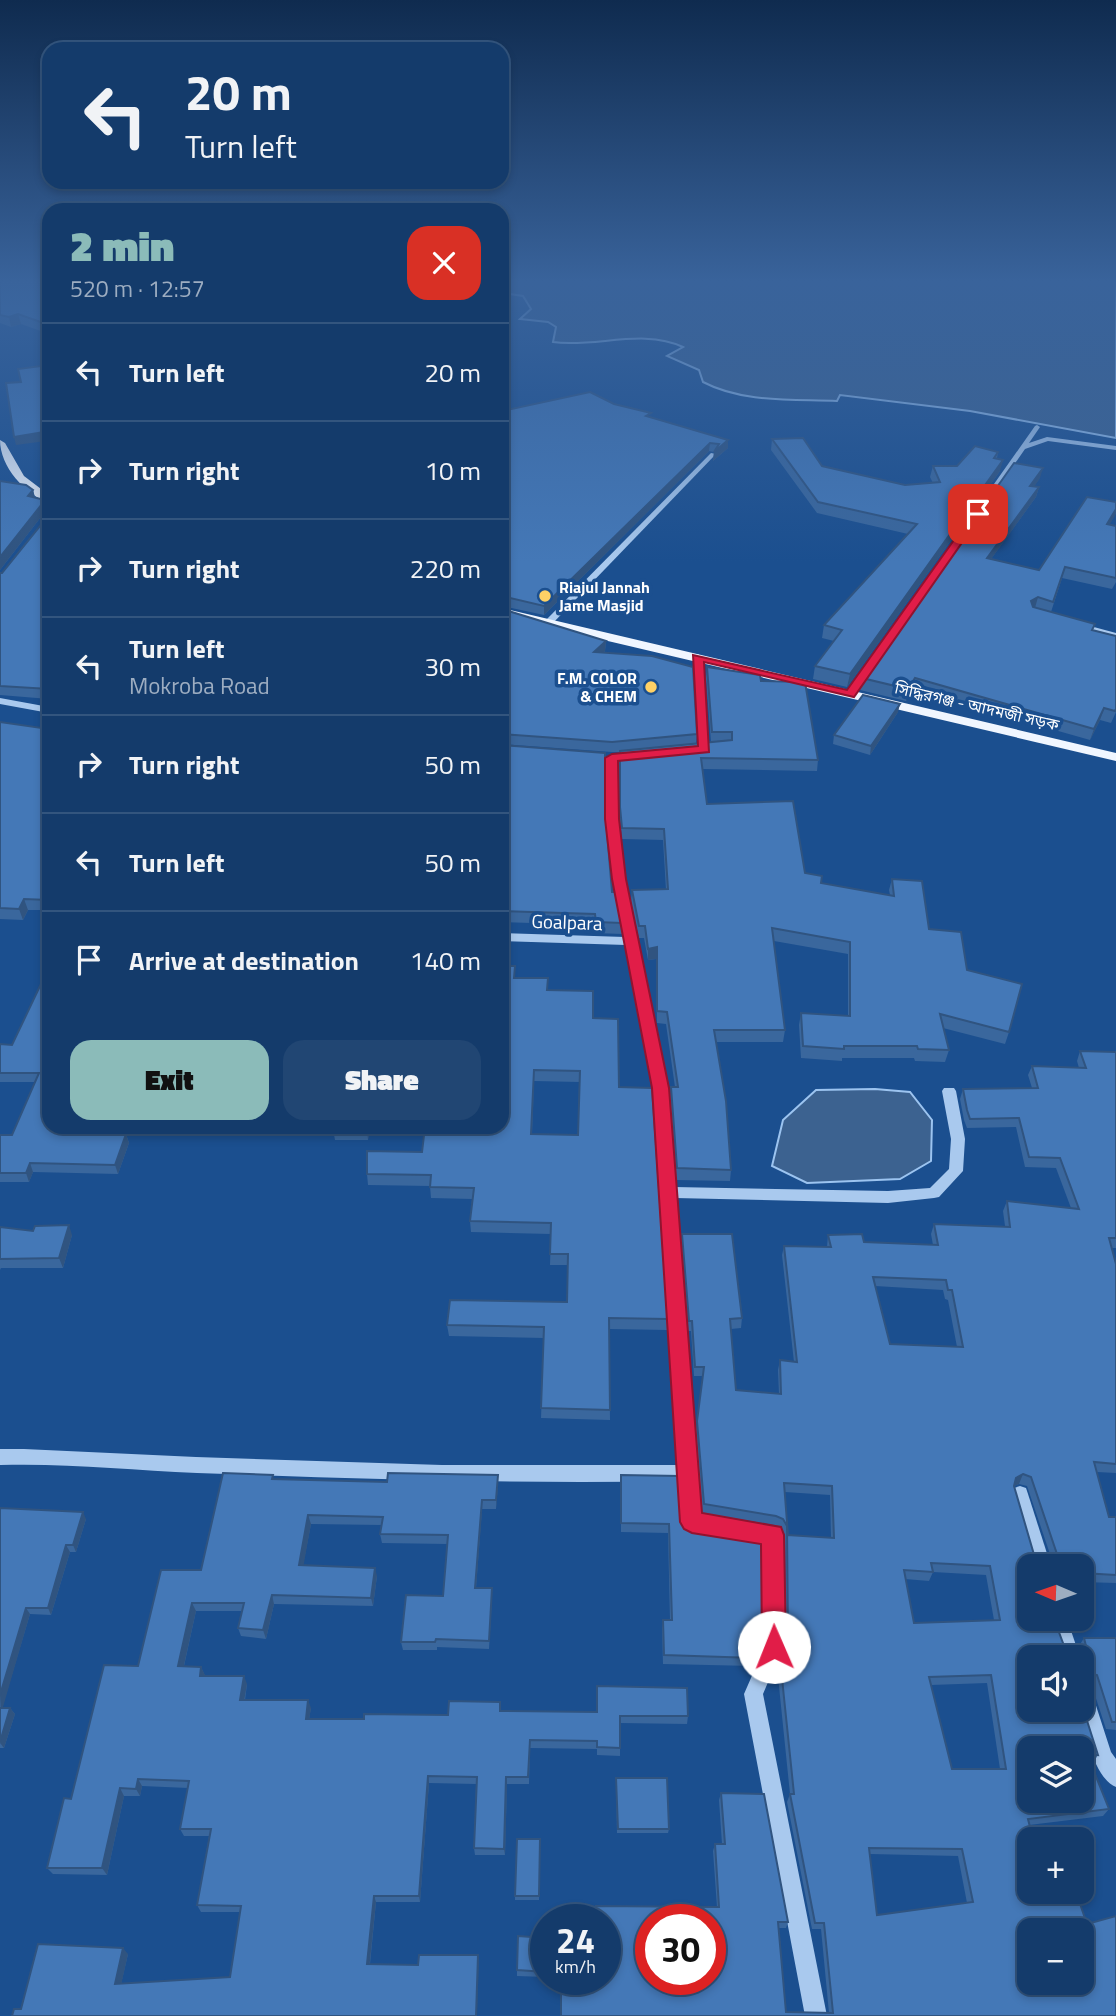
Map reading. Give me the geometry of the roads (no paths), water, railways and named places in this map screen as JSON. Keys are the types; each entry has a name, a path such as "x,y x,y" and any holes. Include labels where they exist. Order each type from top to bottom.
{"main road":[{"path":"0,443 20,478 42,495"},
{"name":"সিদ্ধিরগঞ্জ - আদমজী সড়ক","path":"509,613 1116,757"}],"street":[{"path":"850,694 1037,427"},
{"path":"1025,447 1047,439 1116,448"},
{"path":"549,622 713,454"},
{"path":"1069,623 1116,636"},
{"path":"691,750 710,748 698,657"},
{"path":"0,701 42,709"},
{"path":"612,757 612,819 631,942 660,1088 692,1522 773,1535 774,1647 753,1694 816,2016"},
{"name":"Goalpara","path":"509,937 631,942"},
{"path":"668,1192 888,1197 933,1193 956,1171 958,1139 949,1091"},
{"path":"0,1457 35,1455 165,1464 383,1471 688,1473"},
{"path":"1020,1494 1038,1554"},
{"path":"1092,1722 1103,1757 1116,1777"}],"water":[{"path":"700,374 1116,374 1116,438 970,411 840,395 837,401 751,397 718,389 703,382"},
{"path":"875,1089 910,1092 932,1120 931,1161 900,1179 807,1183 772,1166 783,1120 816,1090"}],"place":[{"name":"Riajul Jannah Jame Masjid","path":"545,596"},
{"name":"F.M. COLOR & CHEM","path":"651,687"}]}
